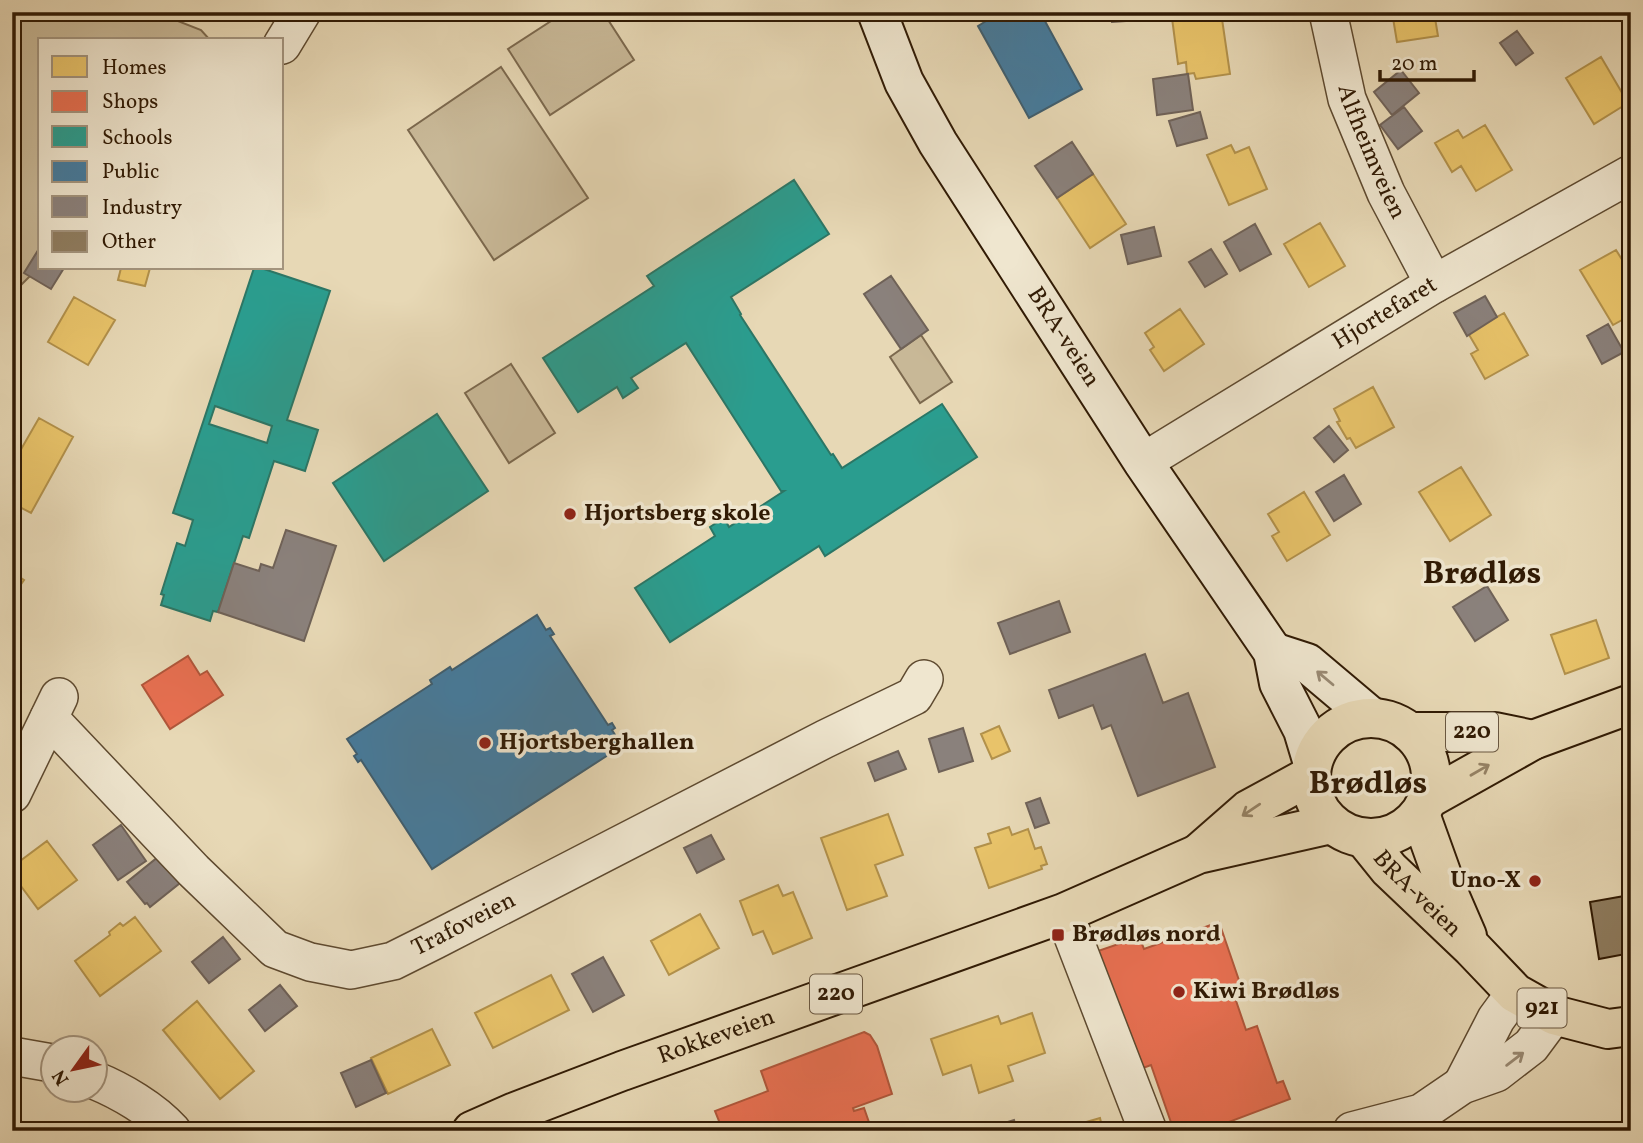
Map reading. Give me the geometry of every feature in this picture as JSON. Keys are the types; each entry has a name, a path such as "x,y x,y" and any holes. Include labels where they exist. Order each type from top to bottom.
{"main road":[{"name":"BRA-veien","path":"877,12 904,82 938,144 1143,462 1273,652 1279,683 1303,730 1311,768"},
{"path":"1273,652 1307,663 1371,716"},
{"name":"220","path":"1348,831 1385,837 1405,829 1424,806 1533,740 1631,704"},
{"name":"220","path":"1311,768 1325,738 1345,722 1371,716 1392,720 1410,732 1426,751 1432,775 1424,806"},
{"name":"220","path":"1410,732 1495,732 1533,740"},
{"path":"1311,768 1312,794 1320,810 1348,831"},
{"name":"Rokkeveien","path":"1198,853 1248,810 1311,768"},
{"name":"BRA-veien","path":"1424,806 1448,892 1472,948"},
{"name":"BRA-veien","path":"1348,831 1472,948 1515,993 1554,1015 1608,1029 1631,1026"},
{"name":"Rokkeveien","path":"472,1131 622,1071 1064,913 1198,853 1348,831"}],"street":[{"path":"284,42 302,12"},
{"name":"Alfheimveien","path":"1328,12 1347,99 1386,193 1434,284"},
{"name":"Hjortefaret","path":"1143,462 1434,284 1631,174"},
{"name":"Trafoveien","path":"12,794 55,707 194,871 275,949 310,962 351,970 393,961 435,940 914,696 924,679"},
{"path":"1064,913 1148,1131"},
{"path":"1462,1085 1496,1019 1515,993"},
{"path":"1352,1131 1421,1113 1462,1085 1496,1073 1531,1046 1554,1015"},
{"path":"12,1056 38,1061"},
{"path":"108,1086 172,1131"}],"shaded area":[{"path":"12,12 155,12 201,30 208,38 38,38 38,268 19,287 12,313"},
{"path":"565,12 603,12 634,60 550,115 508,49"},
{"path":"501,67 588,198 494,260 408,130"},
{"path":"921,335 952,382 920,403 890,357"},
{"path":"511,364 555,433 509,463 465,393"}],"building: Homes":[{"path":"1221,12 1230,74 1196,79 1194,73 1187,74 1186,62 1178,64 1172,18"},
{"path":"1392,12 1434,12 1438,36 1397,42"},
{"path":"1601,57 1628,103 1594,124 1566,78"},
{"path":"1485,125 1512,170 1476,191 1461,166 1452,172 1435,143 1458,130 1463,138"},
{"path":"1231,145 1235,153 1249,147 1267,189 1229,205 1207,155"},
{"path":"1093,174 1126,224 1090,248 1057,198"},
{"path":"1320,223 1345,266 1309,287 1284,244"},
{"path":"1616,250 1631,274 1631,315 1613,325 1580,270"},
{"path":"120,270 149,270 145,286 118,280"},
{"path":"74,297 115,320 88,365 48,342"},
{"path":"1180,309 1204,344 1164,371 1150,350 1154,347 1145,333"},
{"path":"1504,313 1528,355 1485,379 1471,354 1478,350 1468,333"},
{"path":"1373,387 1394,427 1356,448 1337,422 1340,421 1334,409"},
{"path":"39,418 73,437 31,513 12,503 12,465"},
{"path":"1461,467 1491,515 1450,541 1419,492"},
{"path":"1304,492 1330,535 1287,561 1272,536 1279,532 1268,514"},
{"path":"12,572 24,580 12,597"},
{"path":"1596,620 1609,658 1565,674 1551,635"},
{"path":"999,726 1010,751 992,759 981,734"},
{"path":"888,814 903,855 875,865 887,896 847,910 821,838"},
{"path":"1009,827 1012,835 1028,829 1035,849 1041,847 1047,864 1041,866 1042,869 989,888 975,848 991,843 988,834"},
{"path":"47,841 77,880 38,909 12,874 12,867"},
{"path":"778,885 783,896 793,892 812,938 773,954 763,931 753,935 740,901"},
{"path":"700,914 719,948 669,975 651,941"},
{"path":"135,917 161,951 100,996 75,961 110,935 109,932 120,923 123,926"},
{"path":"551,975 569,1010 493,1048 475,1013"},
{"path":"197,1001 254,1071 220,1099 163,1030"},
{"path":"1032,1013 1045,1053 1008,1066 1013,1081 979,1093 971,1065 943,1075 931,1039 998,1016 1001,1024"},
{"path":"432,1029 450,1065 388,1094 371,1058"},
{"path":"1100,1118 1103,1131 1055,1131"}],"building: Shops":[{"path":"188,656 200,675 207,671 223,695 170,729 142,685"},
{"path":"1219,922 1242,989 1233,992 1246,1030 1257,1026 1277,1083 1283,1081 1290,1099 1205,1131 1174,1131 1151,1065 1143,1068 1092,953 1139,937 1144,949"},
{"path":"864,1032 870,1035 877,1046 892,1094 853,1108 854,1111 864,1108 872,1131 723,1131 715,1111 768,1091 761,1071"}],"building: Schools":[{"path":"794,180 829,234 731,297 831,455 833,454 842,468 942,404 977,457 825,556 819,546 670,642 635,588 715,536 710,527 724,518 729,527 784,491 781,491 686,343 631,378 638,388 623,398 617,387 578,412 543,358 654,286 647,276"},
{"path":"253,270 267,270 330,291 287,420 318,430 305,471 274,461 249,538 243,536 218,612 213,611 210,621 161,605 164,595 161,594 177,543 185,546 193,520 173,513","holes":["215,406 272,426 267,443 209,424"]},
{"path":"437,414 488,491 384,561 333,483"}],"building: Public":[{"path":"1001,12 1040,12 1082,89 1029,118 978,26"},
{"name":"Hjortsberghallen","path":"537,615 546,630 550,628 554,634 550,636 608,725 612,723 615,728 612,730 622,746 432,869 361,760 358,762 354,756 357,754 347,739 432,684 430,680 450,667 452,670"}],"building: Industry":[{"path":"1111,12 1140,12 1140,20 1112,22"},
{"path":"1517,31 1533,53 1516,65 1500,43"},
{"path":"1401,70 1419,93 1392,115 1374,92"},
{"path":"1188,74 1193,110 1157,115 1153,79"},
{"path":"1404,107 1422,131 1398,149 1380,125"},
{"path":"1200,112 1207,138 1177,146 1169,121"},
{"path":"1072,142 1093,174 1057,198 1035,166"},
{"path":"1255,224 1271,254 1240,271 1224,242"},
{"path":"1154,227 1161,256 1128,264 1121,235"},
{"path":"1211,249 1227,274 1205,287 1189,262"},
{"path":"38,250 38,270 63,270 51,289 24,273"},
{"path":"891,276 928,330 901,349 864,294"},
{"path":"1485,296 1497,317 1467,336 1454,313"},
{"path":"1608,324 1624,352 1602,364 1587,336"},
{"path":"1329,426 1348,450 1334,462 1314,438"},
{"path":"1344,475 1361,504 1334,521 1316,492"},
{"path":"286,530 336,546 304,641 218,612 234,563 259,571 261,564 273,568"},
{"path":"1487,586 1508,620 1475,641 1453,607"},
{"path":"1059,601 1070,632 1010,654 998,623"},
{"path":"1145,654 1163,703 1188,693 1215,767 1138,796 1111,725 1102,729 1093,705 1059,718 1049,690"},
{"path":"963,728 973,761 939,772 929,739"},
{"path":"898,751 906,769 875,781 868,763"},
{"path":"1040,798 1049,823 1035,828 1026,803"},
{"path":"121,825 146,861 118,880 93,845"},
{"path":"711,835 724,859 697,873 684,848"},
{"path":"158,857 180,883 150,907 127,882"},
{"path":"223,937 240,959 209,983 192,962"},
{"path":"603,957 624,995 593,1012 572,974"},
{"path":"280,985 297,1006 265,1031 249,1010"},
{"path":"371,1060 386,1093 356,1107 341,1073"},
{"path":"1014,1120 1017,1131 993,1131 992,1127"}],"building: Other":[{"path":"1630,895 1631,953 1599,959 1590,902"}],"place":[{"name":"Hjortsberg skole","path":"570,514"},
{"name":"Hjortsberghallen","path":"485,743"},
{"name":"Uno-X","path":"1535,881"},
{"name":"Brødløs nord","path":"1058,935"},
{"name":"Kiwi Brødløs","path":"1179,992"}],"district":[{"name":"Brødløs","path":"1482,575"},
{"name":"Brødløs","path":"1368,785"}]}
